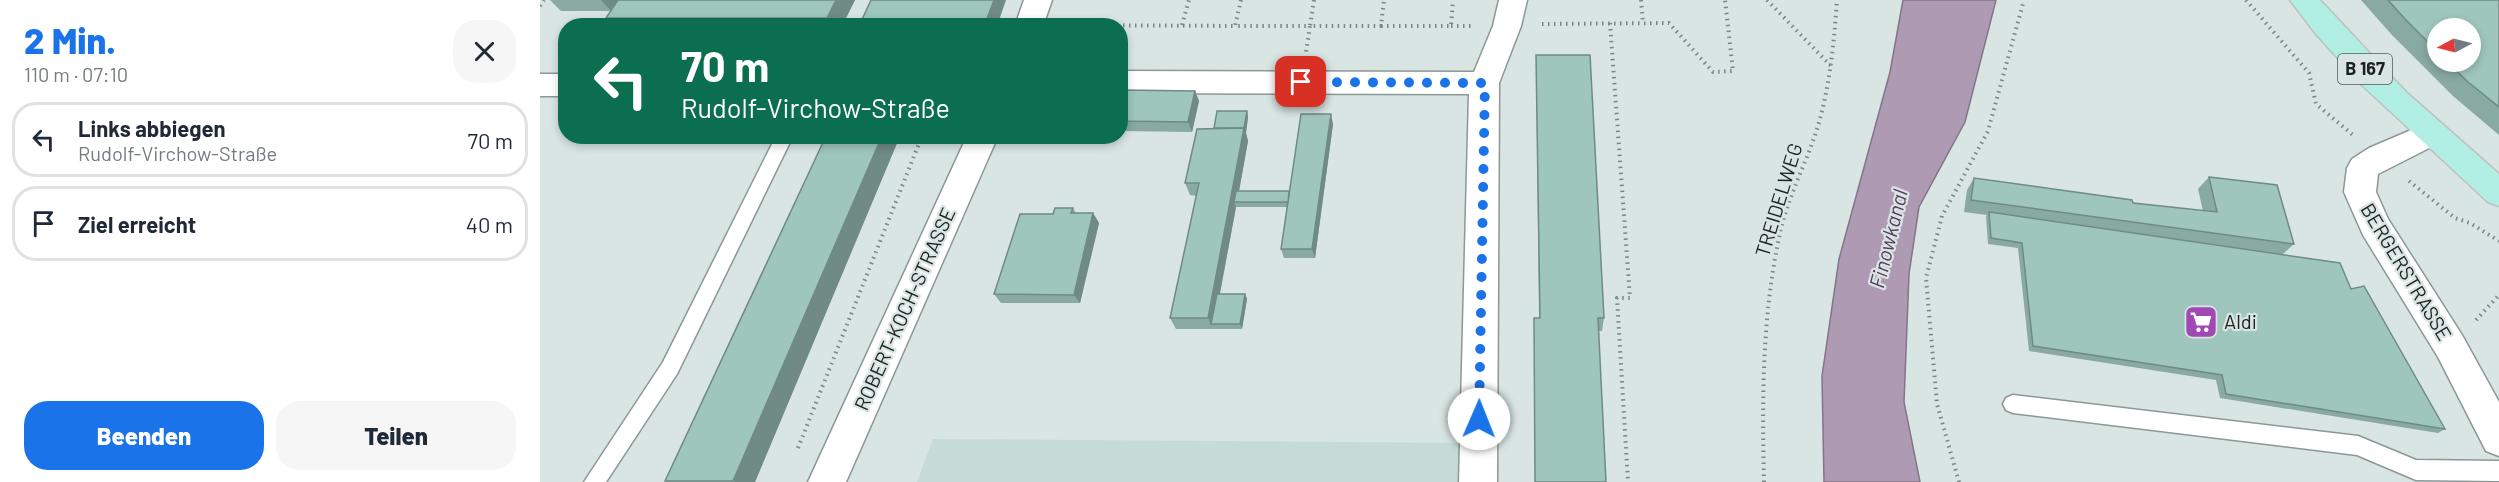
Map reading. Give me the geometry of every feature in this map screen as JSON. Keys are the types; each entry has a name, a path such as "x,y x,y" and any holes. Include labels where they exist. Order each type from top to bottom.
{"main road":[{"name":"B 167","path":"2304,0 2360,65 2430,134 2499,193"}],"street":[{"path":"1032,18 1038,0"},
{"path":"1479,482 1485,83 1510,13"},
{"path":"1128,82 1485,83"},
{"path":"540,85 558,86"},
{"name":"BERGERSTRASSE","path":"2430,134 2363,168 2360,192 2375,226 2450,346 2499,439"},
{"name":"ROBERT-KOCH-STRASSE","path":"827,482 979,144"}],"lane":[{"path":"594,482 670,368 781,144"},
{"path":"2013,404 2358,446 2416,470 2499,471"}],"path":[{"path":"540,6 544,0"},
{"path":"1182,25 1189,0"},
{"path":"1235,26 1241,0"},
{"path":"1301,82 1314,0"},
{"path":"1381,26 1384,0"},
{"path":"1128,25 1452,26 1453,0"},
{"path":"1641,0 1643,23"},
{"path":"1510,13 1610,24 1668,23 1713,72 1733,71 1725,0"},
{"path":"1767,0 1832,67"},
{"name":"TREIDELWEG","path":"1764,482 1761,414 1766,306 1780,230 1818,126 1832,67 1837,0"},
{"path":"1959,482 1937,404 1926,278 1942,216 1988,130 2024,0"},
{"path":"1610,24 1630,298 1617,298 1628,482"},
{"path":"794,460 919,144"}],"shaded area":[{"path":"933,439 1479,443 1478,482 917,482"}],"water":[{"name":"Finowkanal","path":"1903,0 1996,0 1965,122 1919,207 1909,274 1904,402 1920,482 1824,482 1822,376 1839,259 1890,72"}],"building":[{"path":"618,0 836,0 827,18 606,18"},
{"path":"871,0 994,0 987,18 863,18"},
{"path":"2388,0 2499,0 2499,107 2458,72 2481,72 2481,18 2427,18 2427,41"},
{"path":"1536,55 1590,55 1604,318 1598,318 1606,482 1535,482 1534,318 1540,318"},
{"path":"1128,90 1195,91 1188,122 1128,121"},
{"path":"1217,111 1247,111 1244,128 1214,128"},
{"path":"1301,114 1331,114 1312,249 1281,249"},
{"path":"1244,128 1208,318 1170,318 1199,183 1185,183 1197,129"},
{"path":"822,144 879,144 733,481 665,481"},
{"path":"2209,177 2277,185 2294,244 1971,200 1974,178 2132,200 2133,203 2217,212"},
{"path":"1236,191 1289,191 1288,202 1234,202"},
{"path":"1055,208 1073,208 1071,213 1093,213 1074,295 994,294 1020,214 1053,214"},
{"name":"Aldi","path":"1989,212 2340,263 2351,289 2364,286 2445,429 2226,394 2222,375 2033,346 2022,243 1991,238"},
{"path":"1217,294 1245,294 1240,324 1211,324"}],"place":[{"name":"Aldi","path":"2201,322"}],"route":[{"path":"1301,82 1485,83 1479,419"}]}
